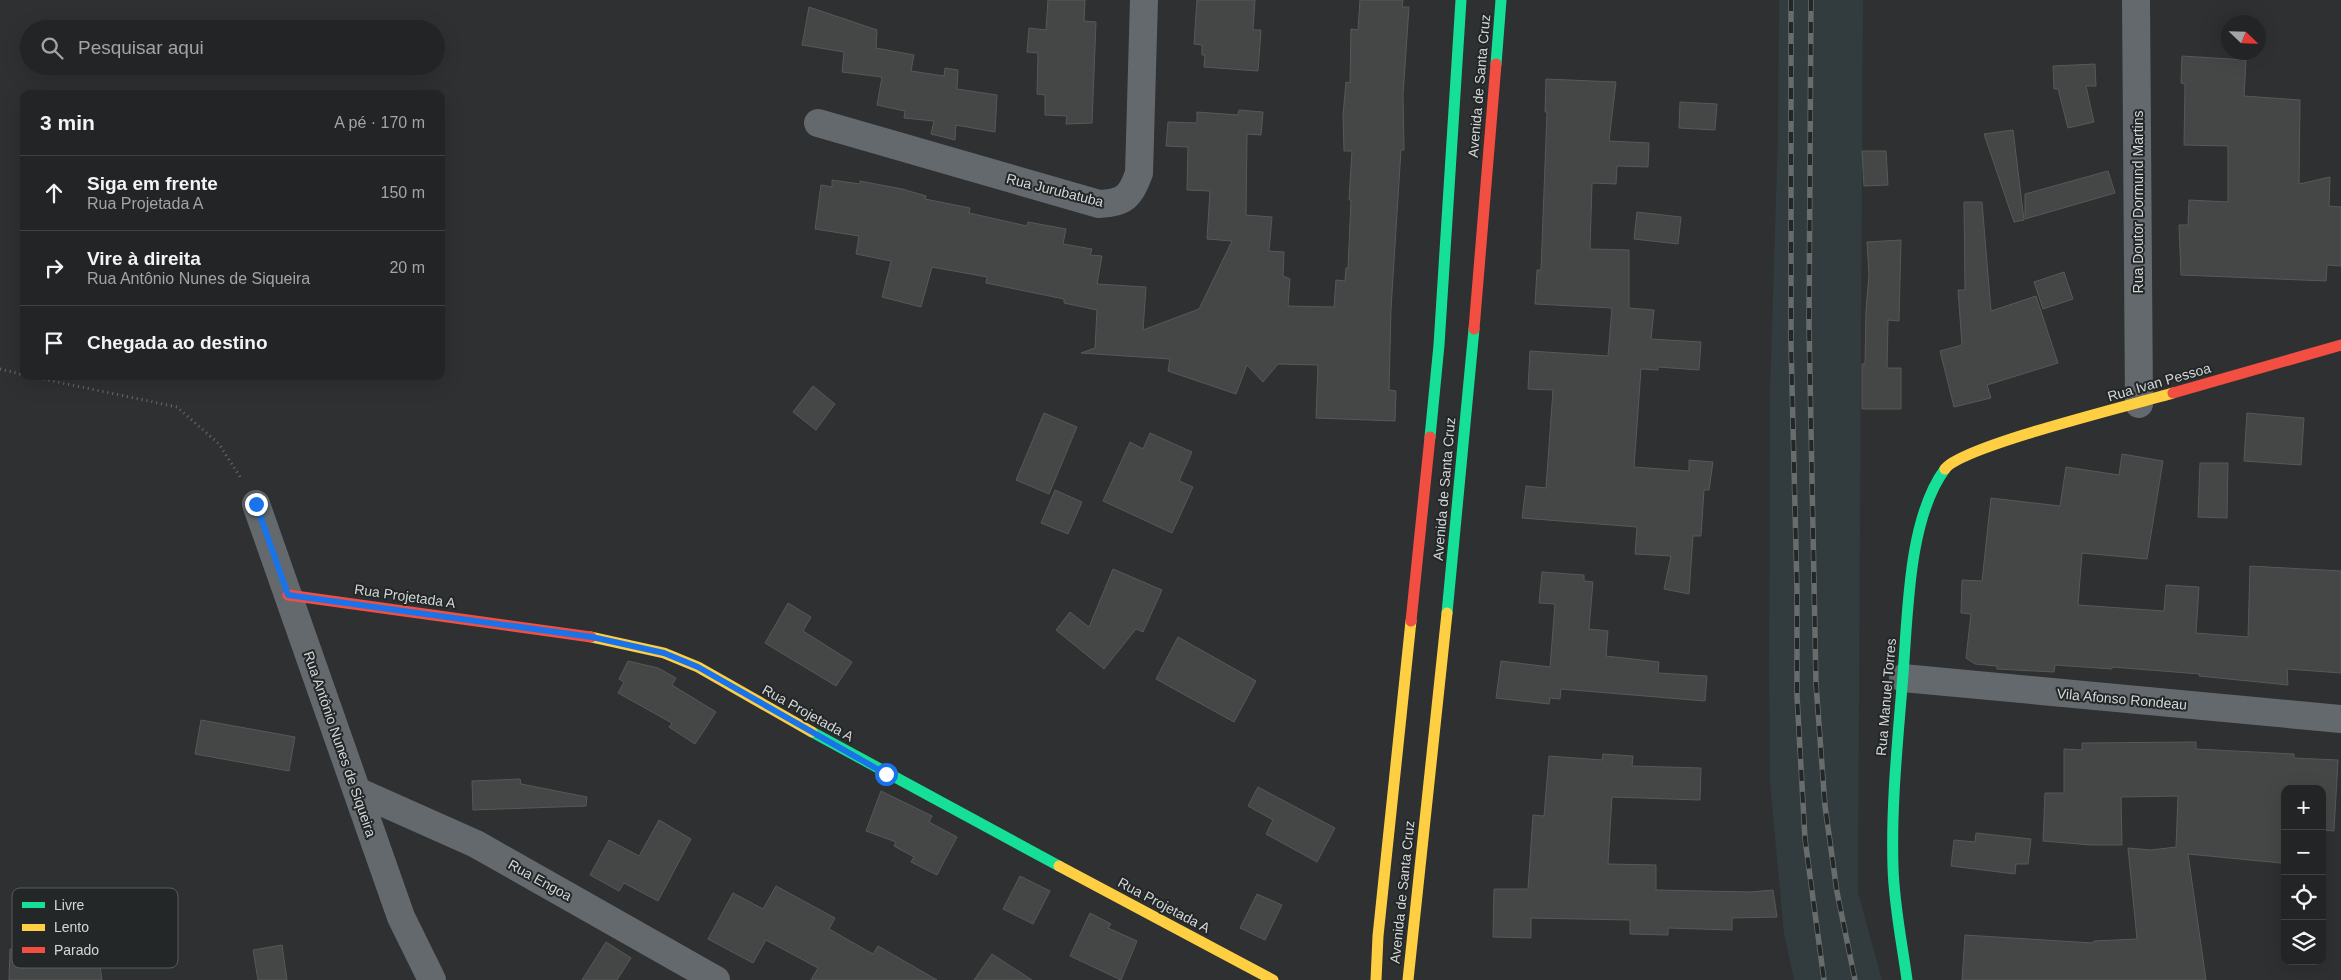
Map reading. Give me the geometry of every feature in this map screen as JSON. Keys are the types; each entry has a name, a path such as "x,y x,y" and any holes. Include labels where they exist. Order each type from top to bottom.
{"street":[{"name":"Rua Jurubatuba","path":"818,124 1100,204 1115,203 1128,196 1139,173 1144,0"},
{"name":"Avenida de Santa Cruz","path":"1376,980 1379,926 1439,345 1462,0"},
{"name":"Avenida de Santa Cruz","path":"1408,980 1460,494 1501,0"},
{"name":"Rua Doutor Dormund Martins","path":"2136,0 2139,404"},
{"name":"Rua Ivan Pessoa","path":"1984,447 2341,345"},
{"name":"Rua Manuel Torres","path":"1907,980 1893,859 1892,793 1912,569 1923,515 1935,482 1949,463 1984,447"},
{"name":"Rua Antônio Nunes de Siqueira","path":"256,504 358,791 400,917 432,980"},
{"name":"Rua Projetada A","path":"288,595 592,637 664,653 698,667 886,774 1273,980"},
{"name":"Vila Afonso Rondeau","path":"1903,678 2341,719"},
{"name":"Rua Engoa","path":"358,791 476,844 716,980"}],"path":[{"path":"0,369 20,374"},
{"path":"48,380 177,407 219,444 256,504"}],"shaded area":[{"path":"1779,0 1863,0 1858,892 1882,980 1794,980 1784,934 1770,783 1769,674 1770,390 1778,134"}],"building":[{"path":"1048,0 1085,0 1084,21 1096,22 1092,123 1066,124 1067,116 1045,115 1045,95 1037,94 1038,53 1027,52 1029,28 1046,30"},
{"path":"1197,0 1255,0 1253,30 1261,30 1258,71 1204,67 1205,55 1202,55 1202,45 1194,44"},
{"path":"1360,0 1403,0 1402,7 1409,7 1403,95 1404,150 1401,150 1391,309 1389,390 1396,391 1395,421 1316,418 1318,365 1278,364 1263,382 1247,365 1236,394 1168,371 1170,359 1081,353 1095,348 1097,310 1064,303 1064,299 986,283 987,277 932,267 921,307 882,297 891,261 856,254 859,236 815,229 821,185 832,187 832,180 860,184 860,181 902,189 926,196 925,199 970,208 969,213 1027,226 1028,222 1066,229 1063,244 1092,249 1090,255 1102,256 1097,284 1146,287 1143,330 1199,309 1232,241 1207,239 1210,191 1187,190 1188,147 1166,146 1168,122 1197,123 1197,112 1238,115 1239,110 1263,112 1261,135 1247,134 1246,215 1272,217 1269,251 1284,252 1283,276 1290,279 1288,306 1334,307 1336,280 1345,281 1346,268 1348,268 1352,151 1344,151 1343,115 1346,82 1350,83 1351,29 1358,30"},
{"path":"809,7 877,30 876,48 914,55 911,71 944,76 945,68 958,70 957,89 997,95 995,132 956,125 955,140 931,134 934,121 904,118 905,111 877,105 882,77 842,72 844,52 802,45"},
{"path":"2182,56 2221,58 2221,60 2246,60 2244,96 2300,100 2299,184 2330,177 2329,206 2341,207 2341,266 2327,265 2326,281 2181,275 2179,225 2188,225 2189,200 2228,202 2228,146 2184,145 2185,84 2181,83"},
{"path":"2095,64 2096,86 2086,86 2094,122 2068,128 2058,89 2054,89 2053,66"},
{"path":"1546,79 1616,82 1609,141 1649,143 1648,167 1617,166 1616,184 1592,183 1590,249 1629,250 1629,308 1654,310 1651,339 1701,342 1699,370 1658,367 1658,370 1641,369 1634,467 1689,471 1689,460 1713,462 1709,490 1704,490 1701,536 1693,536 1689,594 1664,589 1671,556 1635,554 1637,527 1522,518 1526,486 1546,488 1553,390 1528,389 1530,351 1608,356 1612,308 1535,304 1537,270 1541,270 1547,112 1545,112"},
{"path":"1680,102 1717,104 1715,130 1679,128"},
{"path":"2013,130 2024,220 2014,222 1984,134"},
{"path":"1862,151 1886,151 1888,185 1864,186"},
{"path":"2108,171 2115,193 2025,219 2025,194"},
{"path":"1964,202 1982,202 1991,311 2036,296 2058,363 1987,385 1991,398 1954,407 1940,351 1962,345 1958,290 1965,290"},
{"path":"1637,212 1681,217 1678,244 1634,239"},
{"path":"1901,240 1899,321 1888,320 1887,368 1901,368 1901,409 1862,409 1862,364 1865,364 1869,275 1867,242"},
{"path":"2064,272 2073,299 2043,309 2034,282"},
{"path":"813,386 835,404 816,430 793,412"},
{"path":"1044,413 1077,427 1049,494 1016,480"},
{"path":"2247,413 2304,418 2301,465 2244,461"},
{"path":"1150,433 1192,452 1179,481 1193,487 1172,533 1103,501 1130,442 1143,449"},
{"path":"2122,454 2163,461 2147,559 2082,553 2078,605 2164,611 2166,585 2199,587 2196,633 2248,637 2250,566 2341,571 2341,673 2287,669 2288,685 2199,676 2200,674 2112,667 2112,669 2055,665 2054,672 1997,669 1997,666 1975,664 1966,658 1971,614 1961,613 1962,580 1982,581 1991,498 2060,506 2066,467 2119,475"},
{"path":"2200,463 2228,463 2227,518 2198,517"},
{"path":"1055,490 1082,502 1068,534 1041,523"},
{"path":"1113,569 1162,590 1143,632 1136,629 1104,669 1056,630 1070,612 1089,627"},
{"path":"1542,572 1584,575 1584,581 1593,582 1589,629 1608,631 1606,656 1659,662 1658,673 1707,676 1705,701 1561,689 1560,699 1550,698 1549,704 1496,698 1501,661 1550,667 1555,604 1539,603"},
{"path":"788,603 811,617 803,631 852,662 836,686 765,643"},
{"path":"1178,637 1256,681 1234,722 1156,679"},
{"path":"628,661 658,668 676,678 672,685 716,712 695,744 669,727 672,723 618,693 624,682 619,679"},
{"path":"201,720 295,737 289,771 195,754"},
{"path":"2196,742 2196,749 2294,754 2294,758 2338,760 2334,831 2326,830 2326,785 2281,785 2281,863 2188,854 2206,980 1962,980 1965,935 2093,943 2094,941 2137,939 2128,848 2151,850 2176,847 2178,796 2121,797 2122,845 2091,845 2043,841 2045,793 2064,793 2064,749 2082,750 2082,743"},
{"path":"1603,754 1633,756 1632,766 1701,768 1700,800 1612,797 1608,864 1656,865 1656,890 1750,892 1773,890 1777,917 1732,918 1732,930 1668,928 1668,935 1630,934 1630,920 1531,918 1531,938 1493,937 1494,889 1528,889 1533,815 1544,816 1549,756 1602,760"},
{"path":"520,779 521,784 587,797 586,806 473,810 472,781"},
{"path":"1258,787 1335,828 1317,862 1266,834 1273,820 1248,806"},
{"path":"881,791 932,816 929,822 957,837 937,875 911,862 914,857 894,846 896,842 866,831"},
{"path":"659,820 691,839 658,901 624,883 619,891 590,875 609,840 639,856"},
{"path":"1976,833 2031,839 2028,864 2016,864 2015,874 1951,866 1954,840 1975,842"},
{"path":"1020,876 1050,891 1033,924 1003,909"},
{"path":"776,886 835,918 829,929 873,954 878,946 937,980 811,980 818,968 766,940 753,963 708,939 733,893 763,909"},
{"path":"1257,894 1282,905 1265,940 1240,928"},
{"path":"1090,913 1111,924 1108,928 1137,941 1121,980 1070,956"},
{"path":"606,942 631,958 617,980 582,980"},
{"path":"282,945 287,980 258,980 253,950"},
{"path":"10,949 12,949 12,968 100,968 102,980 9,980"},
{"path":"992,954 1032,980 974,980"}],"railway":[{"path":"1791,0 1791,344 1797,589 1797,696 1805,839 1824,980"},
{"path":"1811,0 1809,325 1816,684 1825,806 1837,892 1855,980"}],"traffic: fast":[{"path":"1430,437 1439,345 1461,0"},
{"path":"1496,64 1501,0"},
{"path":"1447,613 1474,329"},
{"path":"1907,980 1893,867 1893,819 1897,747 1912,567 1924,514 1933,490 1945,469"},
{"path":"812,732 1059,866"}],"traffic: slow":[{"path":"1945,469 1958,460 2015,438 2173,393"},
{"path":"1408,980 1447,613"},
{"path":"1376,980 1378,936 1411,621"},
{"path":"591,637 664,653 698,667 812,732"},
{"path":"1059,866 1273,980"}],"traffic: jam":[{"path":"1474,329 1496,64"},
{"path":"2173,393 2341,345"},
{"path":"1411,621 1430,437"},
{"path":"288,595 591,637"}],"route":[{"path":"256,504 288,595 592,637 664,653 698,667 886,774"}]}
